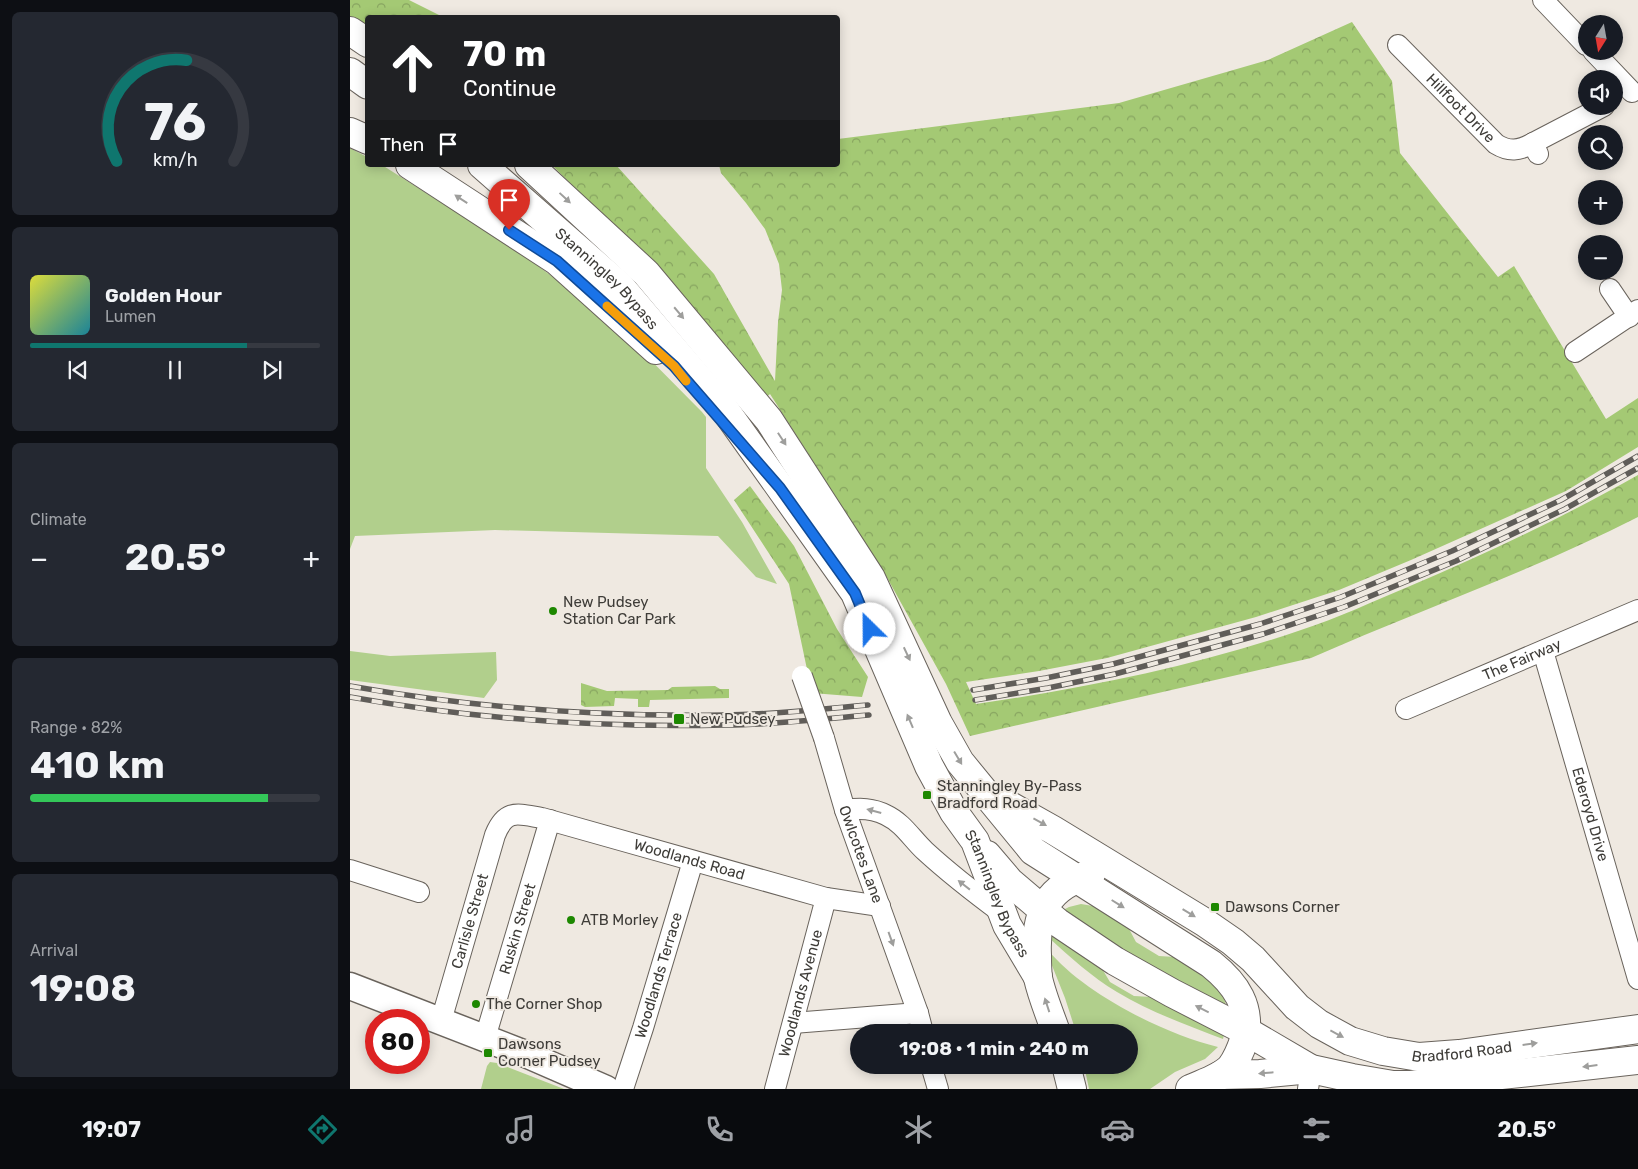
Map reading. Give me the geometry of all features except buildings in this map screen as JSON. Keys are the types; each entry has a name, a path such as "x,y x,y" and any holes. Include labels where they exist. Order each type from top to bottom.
{"highway":[{"path":"350,31 365,41"},
{"path":"350,72 365,83"},
{"path":"350,132 365,139"},
{"path":"413,167 557,261 674,366 780,488"},
{"name":"Stanningley Bypass","path":"484,167 620,286 723,407 855,593 929,766 950,804 975,841 1007,925 1038,977"},
{"name":"Stanningley Bypass","path":"531,167 646,273 769,420 871,578 938,723 960,762 982,790 1033,851 1224,974 1242,999 1246,1017 1246,1031"},
{"name":"Bradford Road","path":"982,790 1053,830 1204,922 1233,942 1253,959 1297,1007 1319,1024 1350,1041 1383,1051 1419,1057 1459,1054 1638,1029"},
{"path":"975,841 1010,882 1057,922 1115,961 1246,1031 1309,1079"},
{"path":"1053,1024 1038,977 1036,939 1038,924 1047,902 1057,891 1072,880 1090,874 1107,873 1132,879"},
{"path":"1190,1089 1220,1075 1230,1068 1240,1051 1246,1031"},
{"name":"Bradford Road","path":"1309,1079 1352,1078 1393,1087 1638,1060"},
{"path":"1220,1075 1260,1074 1309,1079"}],"main road":[{"path":"350,986 485,1038 606,1089"}],"street":[{"path":"1543,0 1578,37"},
{"name":"Hillfoot Drive","path":"1398,45 1496,144 1504,149 1515,151 1535,149 1590,115"},
{"path":"1602,60 1635,90 1623,96"},
{"path":"1575,352 1634,313 1610,289"},
{"name":"The Fairway","path":"1406,709 1638,610"},
{"name":"Ederoyd Drive","path":"1543,651 1638,979"},
{"name":"Owlcotes Lane","path":"802,676 824,738 845,810 921,1024"},
{"path":"845,810 859,808 874,810 887,815 901,825 924,850 961,883 1003,914"},
{"name":"Woodlands Road","path":"500,822 514,814 550,820 826,898 880,906"},
{"name":"Ruskin Street","path":"485,1038 550,820"},
{"name":"Carlisle Street","path":"441,1021 500,822"},
{"name":"Woodlands Terrace","path":"623,1089 693,861"},
{"path":"350,870 419,892"},
{"name":"Woodlands Avenue","path":"775,1089 826,898"},
{"path":"794,1023 918,1013"},
{"path":"934,1074 938,1089"}],"green space":[{"path":"350,0 409,0 439,15 365,15 365,27 350,16"},
{"path":"1352,22 1392,81 1400,153 1498,277 1514,266 1606,419 1638,398 1638,447 1566,491 1339,590 1256,617 1107,658 966,682 976,704 1058,691 1181,665 1261,643 1315,625 1410,586 1496,547 1554,520 1638,475 1638,517 1517,573 1311,658 970,736 946,684 885,574 770,394 762,401 606,220 554,167 618,167 714,274 775,381 778,322 782,290 779,264 765,229 721,173 720,167 840,167 840,139 1119,103 1268,60"},
{"path":"350,148 365,156 365,167 385,167 522,254 612,321 702,412 706,417 706,468 742,522 777,584 756,577 718,536 495,530 355,536 350,549"},
{"path":"750,486 794,546 837,629 868,677 862,697 812,693 789,584 734,500"},
{"path":"350,651 390,656 496,652 497,680 484,698 350,680"},
{"path":"581,683 607,691 668,690 672,687 715,686 720,689 729,689 729,698 650,700 649,707 638,707 638,699 615,698 614,706 585,707 581,705"},
{"path":"1081,904 1093,906 1128,927 1136,942 1159,956 1175,957 1209,979 1223,995 1226,1005 1183,985 1107,941 1063,910"},
{"path":"1051,934 1101,967 1110,982 1134,996 1152,997 1224,1035 1223,1039 1156,1012 1117,992 1065,952 1048,937"},
{"path":"1048,950 1063,966 1082,981 1126,1010 1174,1032 1218,1047 1205,1059 1175,1072 1150,1089 1089,1089 1086,1074 1138,1074 1138,1024 1073,1024"},
{"path":"490,1062 564,1089 481,1089 487,1066"}],"railway":[{"path":"973,690 1046,678 1113,664 1260,624 1341,597 1452,551 1561,500 1638,456"},
{"path":"975,700 1048,688 1115,674 1263,634 1344,607 1456,561 1565,509 1638,468"},
{"path":"350,686 443,700 583,713 742,715 868,705"},
{"path":"350,697 396,705 489,716 631,725 743,725 869,715"}],"slow traffic":[{"path":"607,306 674,366 686,381"}],"place":[{"name":"New Pudsey Station Car Park","path":"553,611"},
{"name":"New Pudsey","path":"679,719"},
{"name":"Stanningley By-Pass Bradford Road","path":"927,795"},
{"name":"Dawsons Corner","path":"1215,907"},
{"name":"ATB Morley","path":"571,920"},
{"name":"The Corner Shop","path":"476,1004"},
{"name":"Dawsons Corner Pudsey","path":"488,1053"}],"route":[{"path":"509,230 557,261 674,366 780,488 855,593 870,629"}]}
